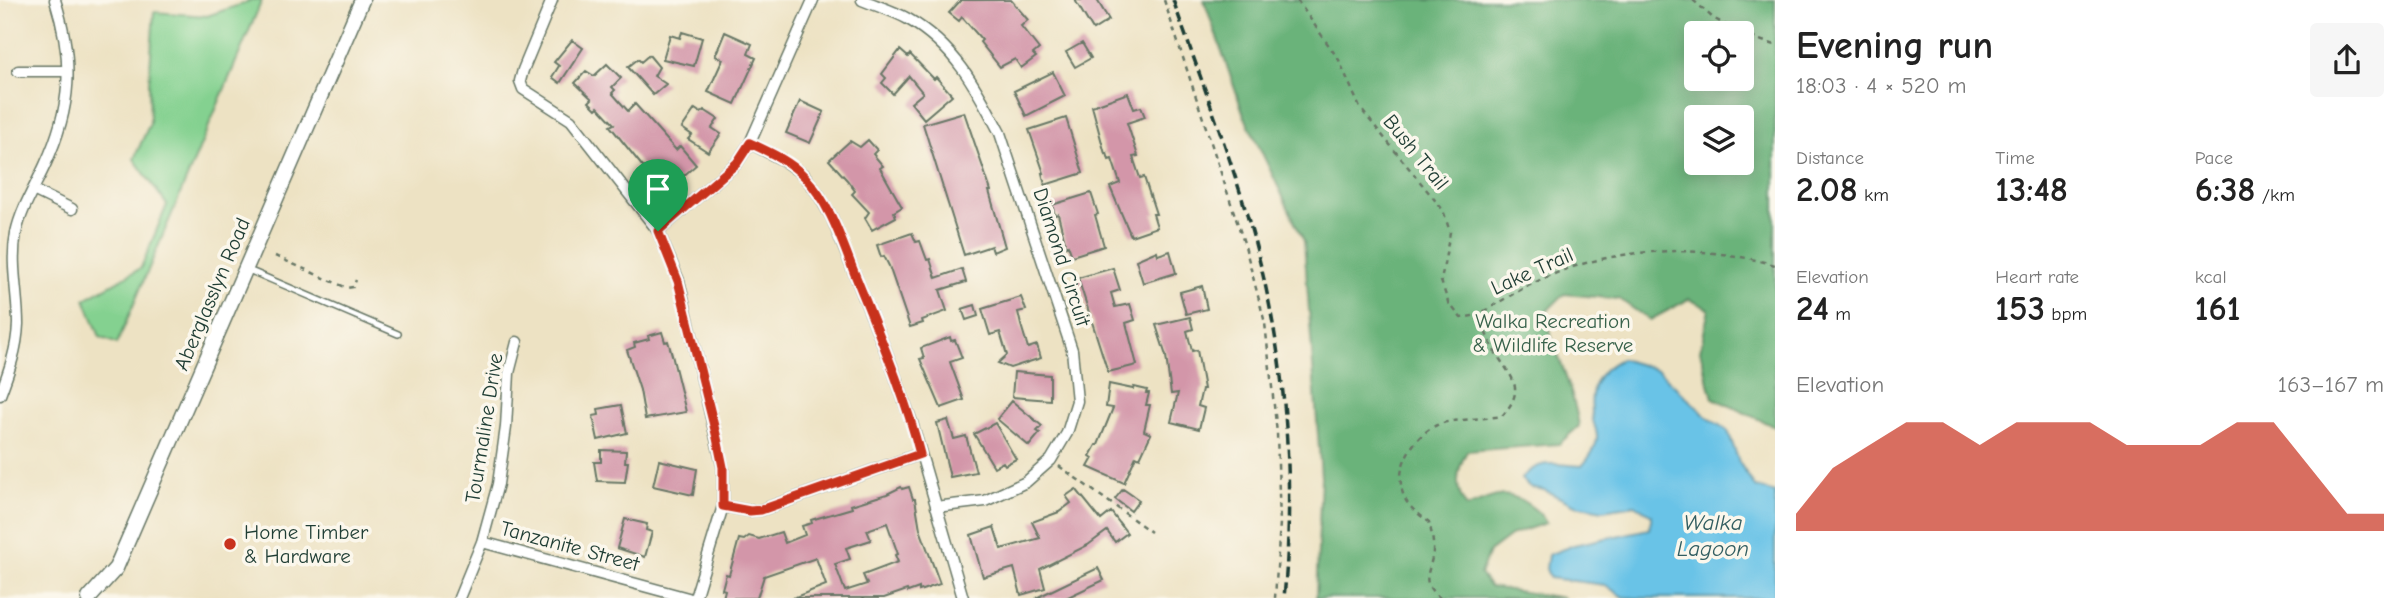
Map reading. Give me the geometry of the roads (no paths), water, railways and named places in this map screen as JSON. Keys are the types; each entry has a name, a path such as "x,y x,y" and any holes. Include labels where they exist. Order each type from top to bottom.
{"main road":[{"name":"Aberglasslyn Road","path":"89,598 116,568 362,0"}],"street":[{"path":"0,395 3,377 16,345 16,234 22,213 61,128 67,99 63,27 55,0"},
{"path":"552,0 523,70 520,81 523,89 570,120 658,231 678,281 717,438 723,467 723,506 695,598"},
{"path":"658,231 737,163 750,143 813,0"},
{"name":"Diamond Circuit","path":"862,0 908,19 954,54 985,103 1000,133 1072,350 1077,401 1066,433 1051,460 1026,482 985,501 936,507"},
{"path":"18,71 66,71"},
{"path":"750,143 804,175 832,218 912,423 963,598"},
{"path":"33,190 72,209"},
{"name":"Tourmaline Drive","path":"459,598 482,542 498,484 506,427 509,373 517,342"},
{"path":"723,506 750,511 761,510 920,454"},
{"name":"Tanzanite Street","path":"482,542 688,598"}],"lane":[{"path":"246,270 398,334"}],"water":[{"name":"Walka Lagoon","path":"1621,359 1658,370 1707,417 1728,431 1739,462 1755,487 1775,493 1775,598 1623,597 1605,585 1550,578 1546,569 1548,555 1574,545 1649,529 1652,515 1635,505 1603,510 1575,505 1544,490 1530,487 1521,479 1542,465 1582,466 1585,463 1597,441 1591,400 1595,384 1605,370"}],"railway":[{"path":"1173,0 1241,194 1271,313 1282,384 1288,455 1284,598"}],"place":[{"name":"Home Timber & Hardware","path":"230,544"}],"park label":[{"name":"Walka Recreation & Wildlife Reserve","path":"1553,333"}]}
